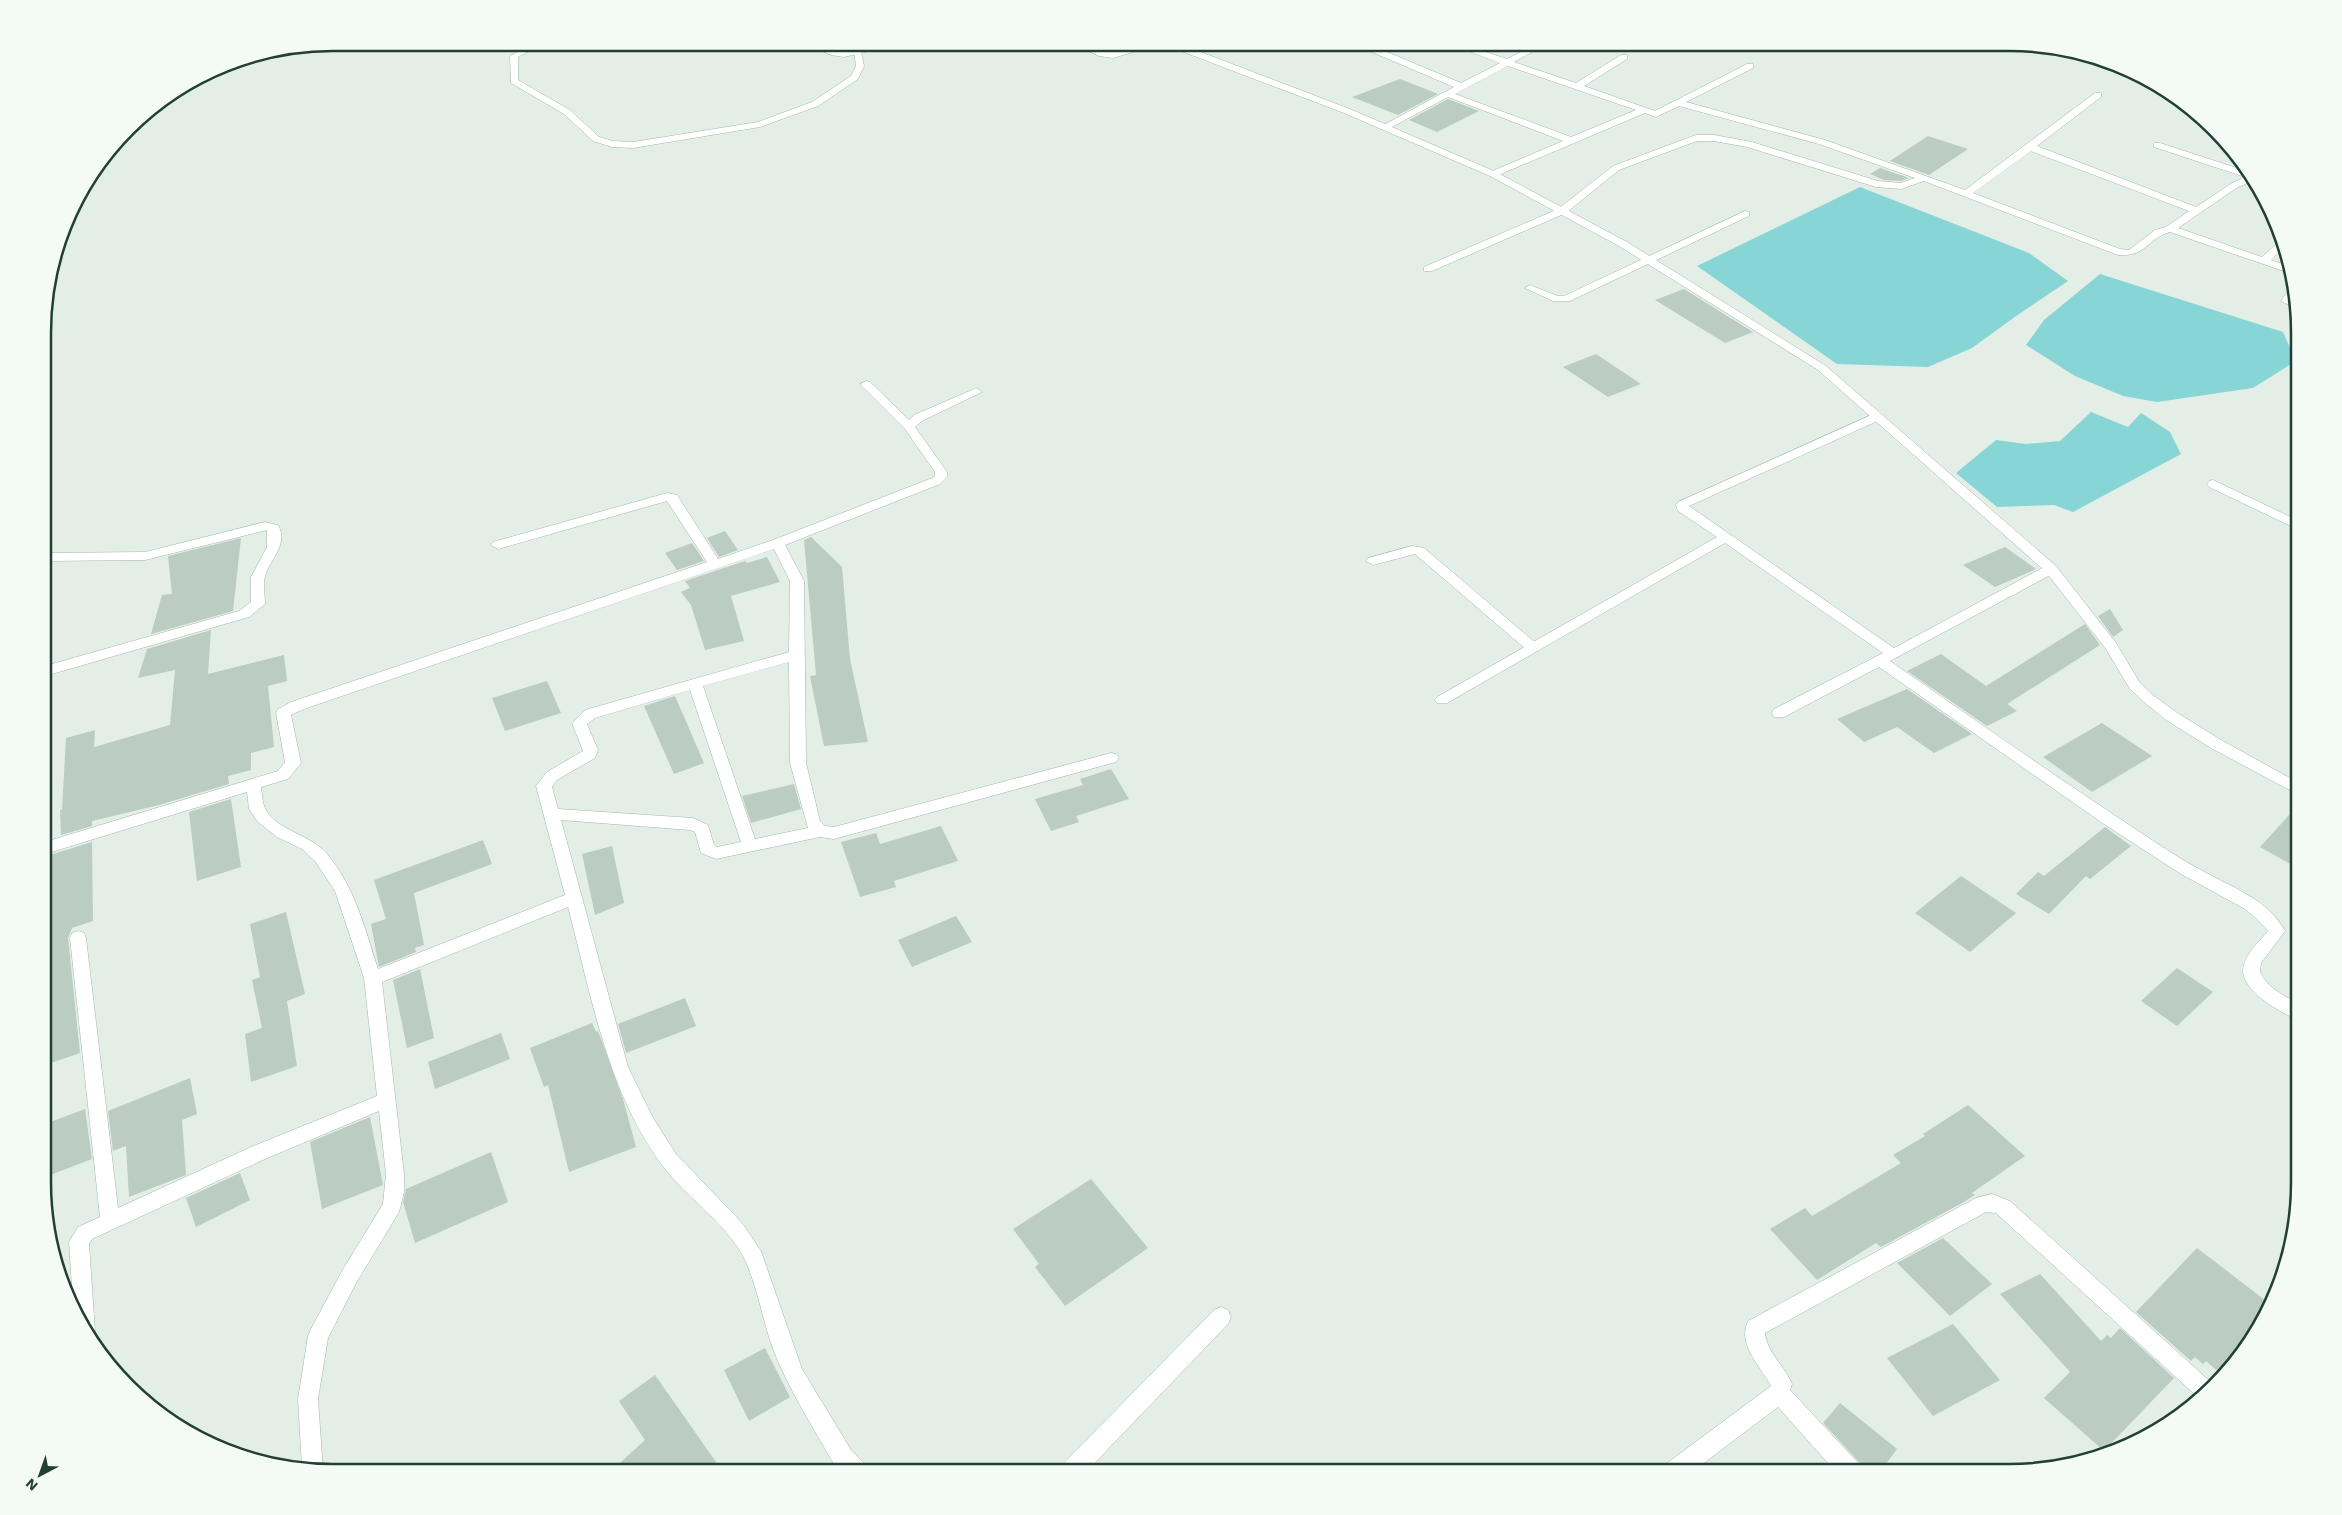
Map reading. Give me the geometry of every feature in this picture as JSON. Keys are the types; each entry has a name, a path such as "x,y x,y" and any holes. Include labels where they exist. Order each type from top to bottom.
{"street":[{"path":"524,51 514,56 514,81 522,88 567,112 596,139 622,145 745,127 773,120 803,109 815,104 855,77 860,66 857,52"},
{"path":"829,51 834,53 861,51"},
{"path":"1096,51 1113,55 1126,51"},
{"path":"1192,51 1385,127 1493,174 1562,210 1650,261 1822,368 2051,569 2111,646 2135,686 2149,699 2201,735 2291,785"},
{"path":"1377,51 1462,87"},
{"path":"1475,51 1642,111 1656,114 1750,66"},
{"path":"1385,127 1529,51"},
{"path":"1576,87 1624,57"},
{"path":"1447,94 1572,141"},
{"path":"1966,194 2098,95"},
{"path":"1678,102 1743,122 1803,136 1924,178 2126,254 2160,232 2170,230 2197,210 2245,180"},
{"path":"1493,174 1642,111"},
{"path":"1428,269 1562,210 1616,168 1647,154 1696,138 1714,138 1749,144 1876,184 1895,187 1906,186 1924,178"},
{"path":"2157,145 2240,173"},
{"path":"2029,147 2197,210"},
{"path":"1530,288 1556,299 1566,299 1650,261 1745,214"},
{"path":"2170,230 2282,267"},
{"path":"2264,261 2277,248"},
{"path":"51,846 283,775 293,764 283,713 288,709 778,543 942,477 941,472 909,426 866,384"},
{"path":"909,426 918,418 976,392"},
{"path":"1878,416 1682,505 1682,508 1886,658 2171,860 2261,912 2274,924 2277,931 2254,962 2251,971 2253,980 2260,988 2291,1008"},
{"path":"2213,484 2291,522"},
{"path":"498,546 667,497 673,498 715,564"},
{"path":"51,557 145,556 265,526 273,528 274,547 258,577 258,604 252,610 244,614 51,669"},
{"path":"1442,700 1725,538"},
{"path":"778,543 797,581 796,655 799,772 812,823 820,832"},
{"path":"1374,561 1412,550 1419,551 1533,648"},
{"path":"1779,713 2051,569"},
{"path":"796,655 590,714 579,723 591,750 590,754 547,780 544,786 619,1067 646,1124 669,1160 735,1229 754,1257 774,1313 783,1347 795,1376 843,1458 849,1464"},
{"path":"695,684 750,846"},
{"path":"551,814 693,824 702,830 707,849 716,853 820,832 834,833 1112,758"},
{"path":"253,784 257,809 263,818 282,833 308,845 332,870 344,889 373,978 395,1174 395,1192 392,1206 345,1284 318,1336 308,1399 313,1463"},
{"path":"373,978 574,898"},
{"path":"78,938 110,1220"},
{"path":"84,1313 79,1242 85,1233 258,1153 387,1100"},
{"path":"1684,1464 1779,1392 1782,1384 1757,1346 1753,1337 1755,1328 1983,1204 1992,1204 2003,1208 2202,1387"},
{"path":"1079,1464 1221,1317"},
{"path":"1779,1392 1844,1464"}],"water":[{"path":"1860,187 2029,253 2068,281 1972,348 1928,367 1837,364 1697,266"},
{"path":"2100,274 2283,332 2291,350 2291,364 2253,388 2157,402 2123,396 2075,376 2026,345 2044,320"},
{"path":"2091,412 2128,427 2141,413 2170,432 2181,454 2073,512 2054,505 1997,507 1956,473 1996,440 2026,444 2060,441"}],"building":[{"path":"1400,79 1438,94 1398,115 1352,97"},
{"path":"1448,99 1479,111 1437,132 1409,120"},
{"path":"1928,136 1968,149 1929,175 1890,161"},
{"path":"1880,168 1909,178 1901,181 1884,180 1870,174"},
{"path":"1684,289 1753,332 1725,343 1655,300"},
{"path":"1596,354 1641,384 1608,397 1563,367"},
{"path":"725,531 738,550 719,557 707,538"},
{"path":"811,537 842,567 850,659 868,742 824,746 810,676 816,675 804,540"},
{"path":"241,538 233,611 151,634 162,595 172,594 168,556"},
{"path":"692,543 704,561 677,570 665,553"},
{"path":"2005,547 2036,569 1995,587 1963,565"},
{"path":"767,557 780,582 731,596 744,641 705,650 691,605 681,592 690,588 685,581 745,561 747,563"},
{"path":"2110,609 2123,630 2113,637 2098,616"},
{"path":"2085,624 2100,645 2007,704 2017,711 1987,726 1907,671 1941,654 1986,686"},
{"path":"211,630 208,674 284,655 287,681 268,686 274,747 251,753 251,770 228,776 229,784 159,805 92,821 92,826 61,835 60,810 62,810 66,738 95,730 94,747 170,725 175,670 138,678 147,649"},
{"path":"547,681 561,713 505,731 492,698"},
{"path":"1907,689 1972,734 1934,753 1897,727 1864,742 1837,719"},
{"path":"675,696 704,763 674,774 644,706"},
{"path":"2102,723 2152,756 2092,792 2043,757"},
{"path":"1111,769 1129,799 1076,816 1079,822 1051,831 1035,799 1083,785 1080,779"},
{"path":"794,784 801,809 751,823 742,796"},
{"path":"231,799 241,867 197,881 189,812"},
{"path":"2291,813 2291,864 2260,847"},
{"path":"941,826 958,861 894,881 896,887 860,897 841,842 876,833 880,844"},
{"path":"2105,827 2131,846 2090,879 2086,876 2049,914 2016,894 2038,872 2044,876"},
{"path":"483,840 492,864 414,893 424,945 415,948 416,952 379,967 371,924 386,919 374,880"},
{"path":"92,842 93,921 72,928 68,938 80,1053 51,1063 51,855"},
{"path":"612,846 624,903 595,915 582,854"},
{"path":"1961,876 2016,913 1970,952 1915,913"},
{"path":"286,912 305,994 287,1001 297,1066 251,1082 245,1034 262,1028 252,980 260,977 250,924"},
{"path":"956,916 972,942 912,967 898,940"},
{"path":"2177,968 2213,992 2177,1026 2141,1001"},
{"path":"420,969 434,1038 407,1048 393,980"},
{"path":"685,998 696,1026 626,1053 618,1024"},
{"path":"592,1023 596,1032 598,1031 623,1099 636,1147 569,1172 548,1085 544,1087 530,1048"},
{"path":"501,1033 510,1059 435,1089 428,1062"},
{"path":"190,1078 197,1114 182,1120 186,1175 129,1197 126,1146 113,1151 108,1111"},
{"path":"1968,1105 2025,1156 1972,1193 1975,1195 1881,1247 1876,1243 1817,1280 1770,1229 1805,1208 1812,1216 1901,1163 1893,1155 1925,1136 1923,1134"},
{"path":"85,1109 92,1159 51,1175 51,1122"},
{"path":"370,1117 383,1185 322,1209 310,1142"},
{"path":"491,1152 508,1202 415,1243 403,1202 406,1189"},
{"path":"240,1173 250,1200 196,1227 186,1198"},
{"path":"1091,1179 1148,1248 1065,1306 1035,1267 1039,1264 1013,1229"},
{"path":"1943,1238 1992,1284 1950,1316 1897,1263"},
{"path":"2197,1248 2265,1300 2243,1338 2218,1371 2206,1361 2203,1364 2195,1357 2191,1361 2136,1312"},
{"path":"2040,1274 2101,1341 2107,1335 2111,1338 2120,1328 2174,1378 2110,1444 2101,1448 2044,1398 2070,1372 2000,1294"},
{"path":"1953,1324 2000,1380 1933,1416 1887,1358"},
{"path":"765,1348 790,1397 749,1421 724,1370"},
{"path":"655,1375 717,1464 619,1464 645,1440 619,1401"},
{"path":"1840,1403 1897,1449 1886,1464 1860,1464 1823,1423"}]}
